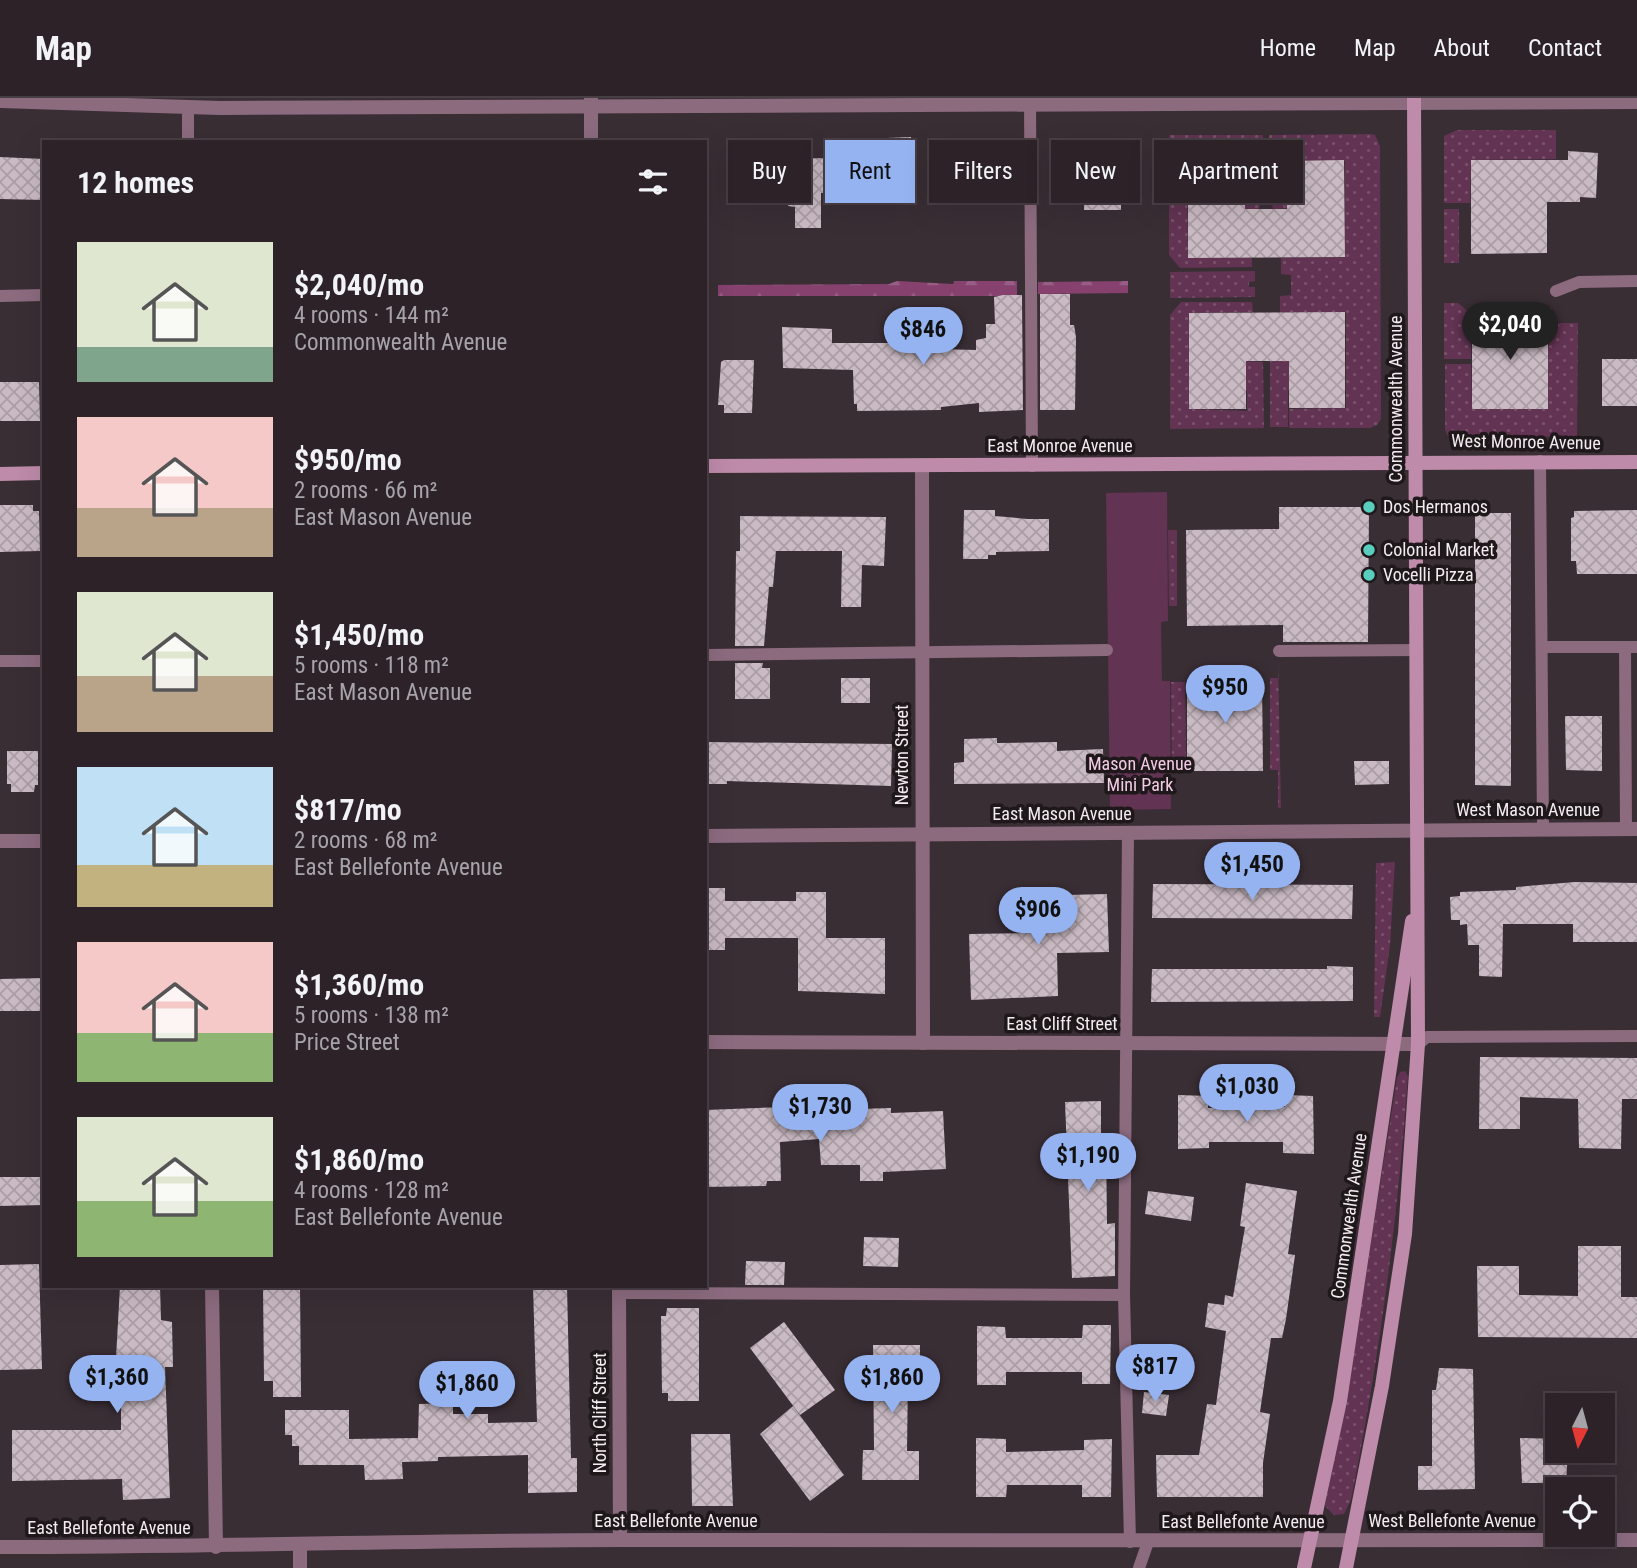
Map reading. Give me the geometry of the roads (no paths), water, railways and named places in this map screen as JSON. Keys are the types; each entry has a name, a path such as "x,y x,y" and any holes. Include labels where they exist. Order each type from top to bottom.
{"street":[{"name":"Commonwealth Avenue","path":"1346,1568 1382,1385 1405,1234 1418,1044 1414,100"},
{"path":"0,101 188,107 591,102 1637,102"},
{"path":"591,102 591,140"},
{"name":"West Monroe Avenue","path":"1416,460 1637,462"},
{"name":"East Monroe Avenue","path":"707,467 1032,466 1416,460"},
{"name":"Newton Street","path":"922,467 923,1043"},
{"path":"0,474 42,473"},
{"name":"West Mason Avenue","path":"1419,830 1632,829"},
{"name":"East Mason Avenue","path":"707,836 1419,830"},
{"path":"0,841 42,841"},
{"name":"Commonwealth Avenue","path":"1304,1568 1312,1542 1342,1388 1419,868"},
{"name":"East Cliff Street","path":"707,1042 1418,1044"},
{"path":"212,1288 216,1547"},
{"name":"North Cliff Street","path":"619,1290 620,1540"},
{"name":"East Bellefonte Avenue","path":"0,1547 216,1547 620,1540 1352,1540"},
{"name":"West Bellefonte Avenue","path":"1352,1540 1637,1540"},
{"path":"300,1546 300,1568"}],"lane":[{"path":"1029,101 1025,289 1032,466"},
{"path":"188,107 188,140"},
{"path":"1556,290 1579,282 1637,281"},
{"path":"0,296 42,295"},
{"path":"1540,461 1543,830"},
{"path":"1542,647 1631,647 1632,829"},
{"path":"707,655 1107,650"},
{"path":"1279,651 1417,650"},
{"path":"0,661 42,661"},
{"path":"1128,833 1125,1295 1130,1542"},
{"path":"1418,1044 1427,1037 1637,1036"},
{"path":"619,1290 1125,1295"},
{"path":"1139,1568 1148,1542"}],"place":[{"name":"Dos Hermanos","path":"1369,507"},
{"name":"Colonial Market","path":"1369,550"},
{"name":"Vocelli Pizza","path":"1369,575"}],"park label":[{"name":"Mason Avenue Mini Park","path":"1140,774"}]}
